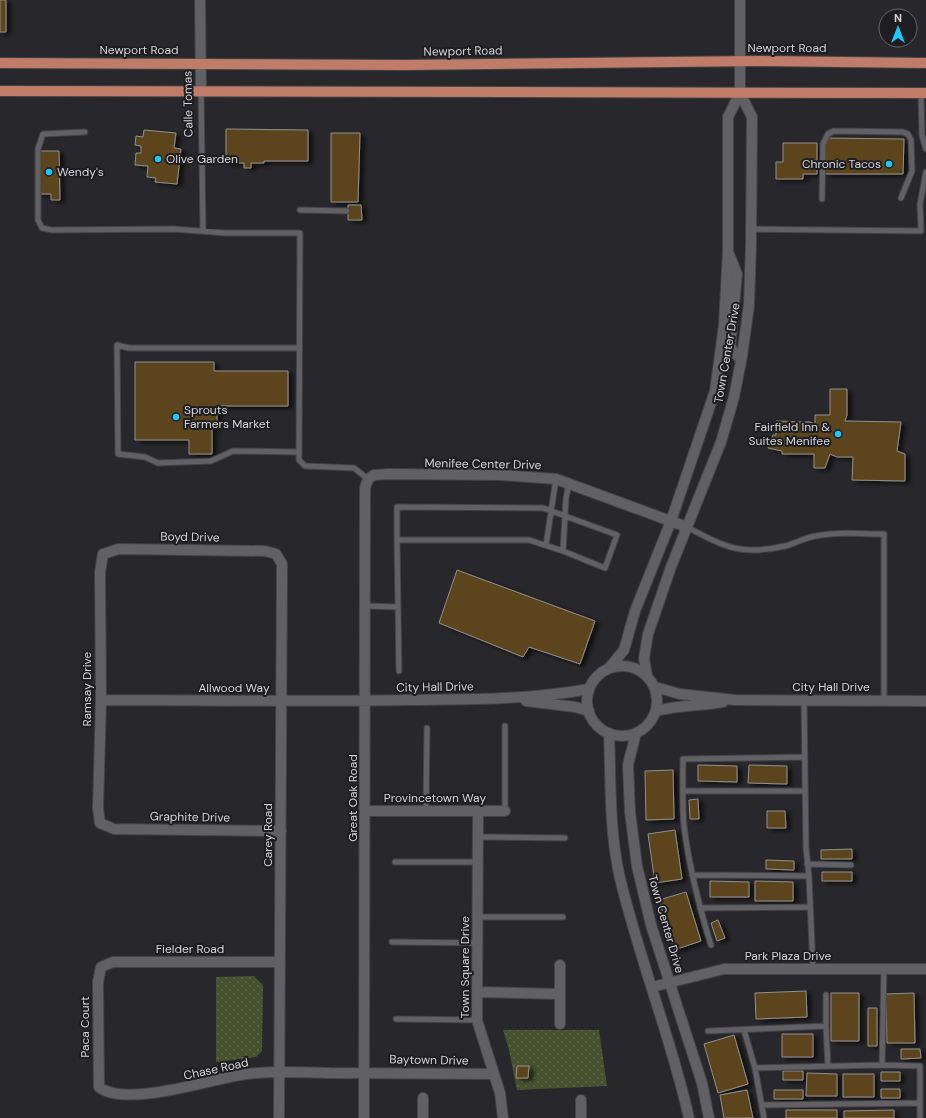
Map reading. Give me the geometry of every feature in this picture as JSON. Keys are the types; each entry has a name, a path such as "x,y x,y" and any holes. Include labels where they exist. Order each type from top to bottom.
{"main road":[{"name":"Newport Road","path":"0,63 404,65 740,61 926,62"},
{"path":"0,91 201,90 923,93"}],"street":[{"name":"Calle Tomas","path":"200,0 201,90"},
{"name":"Town Center Drive","path":"656,711 657,696 655,687 648,676 644,658 648,634 671,567 721,442 734,396 749,305 752,117 740,93 740,0"},
{"name":"Town Center Drive","path":"589,689 598,675 609,668 624,650 635,611 672,521 715,391 724,325 728,251 728,117 740,93"},
{"path":"728,251 737,274 730,347 741,360"},
{"name":"Menifee Center Drive","path":"368,479 374,475 388,474 501,475 556,479 687,527"},
{"name":"Great Oak Road","path":"364,1118 366,811 365,488 368,479"},
{"name":"Boyd Drive","path":"103,554 119,549 265,551 276,554"},
{"name":"Ramsay Drive","path":"100,824 98,808 101,700 100,572 103,554"},
{"name":"Carey Road","path":"276,554 282,564 279,1118"},
{"name":"Town Center Drive","path":"609,668 629,666 648,676"},
{"name":"City Hall Drive","path":"655,687 680,694 735,700 926,701"},
{"path":"589,689 587,700 588,711 596,724 609,733 619,736 636,733 648,724 656,711"},
{"name":"City Hall Drive","path":"366,701 504,699 567,693 589,689"},
{"name":"City Hall Drive","path":"504,699 575,707 588,711"},
{"name":"Allwood Way","path":"101,700 366,701"},
{"name":"City Hall Drive","path":"656,711 673,707 699,706 735,700"},
{"path":"609,733 612,825 620,878 681,1082 689,1118"},
{"name":"Town Center Drive","path":"636,733 628,765 630,812 637,866 651,925 702,1083 709,1118"},
{"name":"Provincetown Way","path":"366,811 505,811"},
{"name":"Town Square Drive","path":"478,812 478,1020 500,1092 503,1118"},
{"name":"Graphite Drive","path":"100,824 114,829 281,831"},
{"name":"Fielder Road","path":"101,967 113,962 280,962"},
{"path":"560,965 560,1024"},
{"name":"Paca Court","path":"99,1087 98,982 101,967"},
{"name":"Park Plaza Drive","path":"652,987 724,969 926,969"},
{"path":"478,992 560,994"},
{"name":"Chase Road","path":"99,1087 111,1093 145,1094 180,1090 235,1076 280,1072 365,1073"},
{"name":"Baytown Drive","path":"365,1073 494,1074"},
{"path":"423,1098 423,1118"},
{"path":"581,1100 581,1118"}],"lane":[{"name":"Calle Tomas","path":"201,90 203,231"},
{"path":"923,93 922,135 926,149"},
{"path":"822,199 823,144 828,134 834,131 903,132 908,134 911,140 912,171 901,198"},
{"path":"85,132 51,132 43,134 40,139 38,149 38,220 42,228 52,230 173,229 226,233 300,233 298,460 305,466 354,468 368,479"},
{"path":"751,229 921,231 920,204 926,172"},
{"path":"300,210 347,211"},
{"path":"299,452 233,451 211,461 158,463 145,458 118,454 117,346 130,348 300,348"},
{"path":"546,545 556,479"},
{"path":"563,550 569,483"},
{"path":"397,540 529,540 563,550 605,568 617,535 543,508 398,507 397,540 399,671"},
{"path":"687,527 726,547 756,551 786,546 810,537 835,534 884,534 884,701"},
{"path":"366,606 398,607"},
{"path":"804,700 804,791 813,969"},
{"path":"505,726 505,811"},
{"path":"426,812 427,728"},
{"path":"711,945 692,875 684,824 683,759 804,757"},
{"path":"683,791 804,791"},
{"path":"478,837 565,838"},
{"path":"395,862 478,862"},
{"path":"808,864 851,865"},
{"path":"692,875 809,876"},
{"path":"700,908 810,907"},
{"path":"478,917 563,917"},
{"path":"392,942 478,943"},
{"path":"882,1065 884,969"},
{"path":"826,995 828,1066"},
{"path":"396,1019 478,1020"},
{"path":"708,1031 826,1026"},
{"path":"744,1030 755,1068 764,1118"},
{"path":"755,1068 882,1065 920,1066 920,1118"},
{"path":"762,1105 920,1103"}],"green space":[{"path":"254,976 263,985 262,1051 256,1057 216,1062 216,977"},
{"path":"503,1030 599,1030 607,1086 517,1090 509,1050"}],"building":[{"path":"0,0 6,0 6,32 0,32"},
{"path":"226,129 308,130 308,161 264,161 264,163 251,163 251,168 244,168 244,163 226,163"},
{"name":"Olive Garden","path":"144,130 176,133 174,148 181,149 177,184 155,182 156,178 147,177 148,166 135,165 136,153 141,153 141,146 135,145 136,136 143,137"},
{"path":"331,133 360,133 358,202 331,202"},
{"path":"825,138 904,139 903,174 825,174"},
{"path":"783,143 817,143 817,174 803,174 803,179 776,179 776,162 783,162"},
{"name":"Wendy's","path":"39,151 59,151 60,200 51,200 51,194 39,194"},
{"path":"348,205 361,205 362,220 348,220"},
{"name":"Sprouts Farmers Market","path":"135,362 214,362 214,371 288,371 288,406 217,406 217,427 212,427 212,454 189,454 189,440 135,440"},
{"name":"Fairfield Inn & Suites Menifee","path":"830,389 847,389 847,415 845,421 901,422 897,451 905,454 905,481 852,480 853,457 837,457 830,454 825,468 814,468 814,454 782,454 782,451 768,448 773,435 776,435 776,421 810,422 815,424 815,415 830,415"},
{"path":"457,570 595,621 580,664 529,647 523,657 439,623"},
{"path":"698,765 737,766 737,782 698,781"},
{"path":"749,765 787,766 787,784 748,783"},
{"path":"673,770 674,819 646,820 645,771"},
{"path":"698,799 699,819 690,819 689,800"},
{"path":"767,811 785,811 786,828 767,828"},
{"path":"675,830 682,879 655,883 648,834"},
{"path":"852,849 852,859 821,859 821,850"},
{"path":"766,860 794,861 794,870 766,869"},
{"path":"822,872 852,872 852,881 822,881"},
{"path":"710,881 749,882 749,897 710,897"},
{"path":"755,881 793,882 793,901 755,901"},
{"path":"686,892 701,941 674,950 659,900"},
{"path":"718,920 725,938 717,941 711,923"},
{"path":"806,991 807,1017 756,1019 755,993"},
{"path":"831,993 859,993 859,1041 831,1041"},
{"path":"914,993 915,1043 887,1043 886,994"},
{"path":"868,1008 877,1008 877,1046 868,1046"},
{"path":"782,1034 813,1034 813,1057 782,1057"},
{"path":"734,1035 748,1084 718,1093 704,1044"},
{"path":"901,1049 920,1049 921,1058 901,1059"},
{"path":"517,1066 529,1066 528,1078 516,1078"},
{"path":"783,1071 803,1071 803,1080 783,1080"},
{"path":"881,1072 900,1072 900,1081 881,1081"},
{"path":"807,1073 837,1074 837,1096 806,1096"},
{"path":"843,1074 874,1074 874,1097 843,1097"},
{"path":"881,1089 900,1089 900,1098 881,1098"},
{"path":"747,1090 753,1118 724,1118 720,1095"},
{"path":"774,1090 803,1090 803,1099 774,1099"},
{"path":"786,1110 837,1110 837,1118 786,1118"},
{"path":"894,1110 894,1118 844,1118 844,1111"}],"place":[{"name":"Olive Garden","path":"158,159"},
{"name":"Chronic Tacos","path":"889,164"},
{"name":"Wendy's","path":"49,172"},
{"name":"Sprouts Farmers Market","path":"176,417"},
{"name":"Fairfield Inn & Suites Menifee","path":"838,434"}]}
